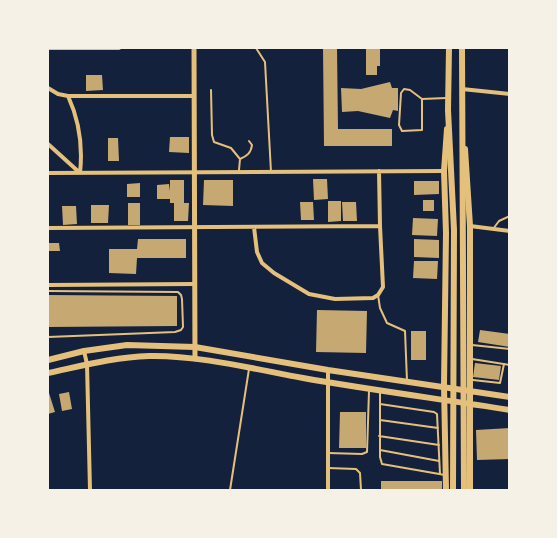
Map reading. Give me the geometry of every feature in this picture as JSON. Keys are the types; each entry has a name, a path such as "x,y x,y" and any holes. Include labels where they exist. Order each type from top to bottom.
{"main road":[{"path":"449,48 448,110 454,230 453,490"},
{"path":"462,48 462,89 470,226 470,490"},
{"path":"463,109 464,490"},
{"path":"446,490 443,475 446,232 444,171 448,110"},
{"path":"48,360 84,351 127,345 195,347 328,370 510,397"},
{"path":"48,373 128,357 150,356 195,359 444,401 510,410"}],"street":[{"path":"48,48 119,48"},
{"path":"194,48 195,359"},
{"path":"48,88 58,94 68,96 194,96"},
{"path":"462,89 510,94"},
{"path":"68,96 80,140 80,173"},
{"path":"48,144 80,173"},
{"path":"254,228 257,252 262,263 274,273 309,294 334,299 368,298 378,295 383,287 379,171"},
{"path":"48,172 444,171"},
{"path":"48,228 380,226"},
{"path":"470,226 510,231"},
{"path":"48,285 194,284"},
{"path":"84,351 88,364 90,490"},
{"path":"328,370 328,490"}],"lane":[{"path":"256,48 265,62 271,172"},
{"path":"422,99 422,130 402,131 399,125 401,93 407,88 422,99 448,98"},
{"path":"211,90 212,135 214,142 231,148 240,159 239,173"},
{"path":"240,159 252,150 252,145 249,141"},
{"path":"493,229 499,221 510,216"},
{"path":"48,291 178,292 182,298 183,327 175,332 48,337"},
{"path":"378,295 380,308 387,323 405,331 407,381"},
{"path":"470,344 510,349"},
{"path":"470,359 510,365"},
{"path":"470,380 500,383 504,364"},
{"path":"230,490 249,368"},
{"path":"328,453 362,454 367,452 370,389"},
{"path":"380,390 380,404 380,461 385,465 443,475 439,461 438,416 434,412 380,404"},
{"path":"380,420 438,428"},
{"path":"380,436 439,445"},
{"path":"380,450 439,461"},
{"path":"328,468 356,469 360,473 361,490"}],"building":[{"path":"323,48 337,48 338,129 392,129 392,146 324,146"},
{"path":"366,48 380,48 380,66 377,66 377,75 366,75"},
{"path":"86,75 102,75 103,90 86,91"},
{"path":"390,82 392,88 398,88 398,111 393,110 390,118 358,111 342,112 341,88 361,89"},
{"path":"170,137 189,137 189,153 169,152"},
{"path":"108,138 118,138 119,161 108,161"},
{"path":"313,179 327,179 328,199 314,200"},
{"path":"170,180 184,180 184,203 189,203 188,221 174,221 174,203 170,203 170,199 157,199 157,185 169,184 170,191"},
{"path":"204,180 233,180 233,206 203,205"},
{"path":"414,181 439,181 439,194 414,195"},
{"path":"140,183 140,197 127,197 127,184"},
{"path":"423,200 434,200 434,211 423,211"},
{"path":"328,201 341,201 341,221 328,222"},
{"path":"300,202 313,202 314,220 301,220"},
{"path":"342,202 356,202 357,221 343,221"},
{"path":"128,203 140,203 140,225 128,225"},
{"path":"91,205 109,205 108,223 91,223"},
{"path":"62,206 76,206 77,224 63,225"},
{"path":"413,218 438,219 437,236 412,235"},
{"path":"138,239 186,239 186,258 137,258 136,274 109,273 109,249 137,249"},
{"path":"414,239 439,240 439,258 414,257"},
{"path":"48,243 59,243 60,251 48,251"},
{"path":"414,261 438,261 437,279 413,278"},
{"path":"48,295 177,296 177,326 48,327"},
{"path":"317,310 367,311 366,353 316,352"},
{"path":"480,330 510,334 510,347 478,342"},
{"path":"411,331 426,331 426,360 411,360"},
{"path":"475,363 501,366 499,380 473,377"},
{"path":"69,392 72,409 62,411 59,394"},
{"path":"48,394 55,412 48,414"},
{"path":"340,412 366,412 366,448 339,448"},
{"path":"510,428 510,459 477,460 476,430"},
{"path":"381,481 442,481 442,490 381,490"}]}
